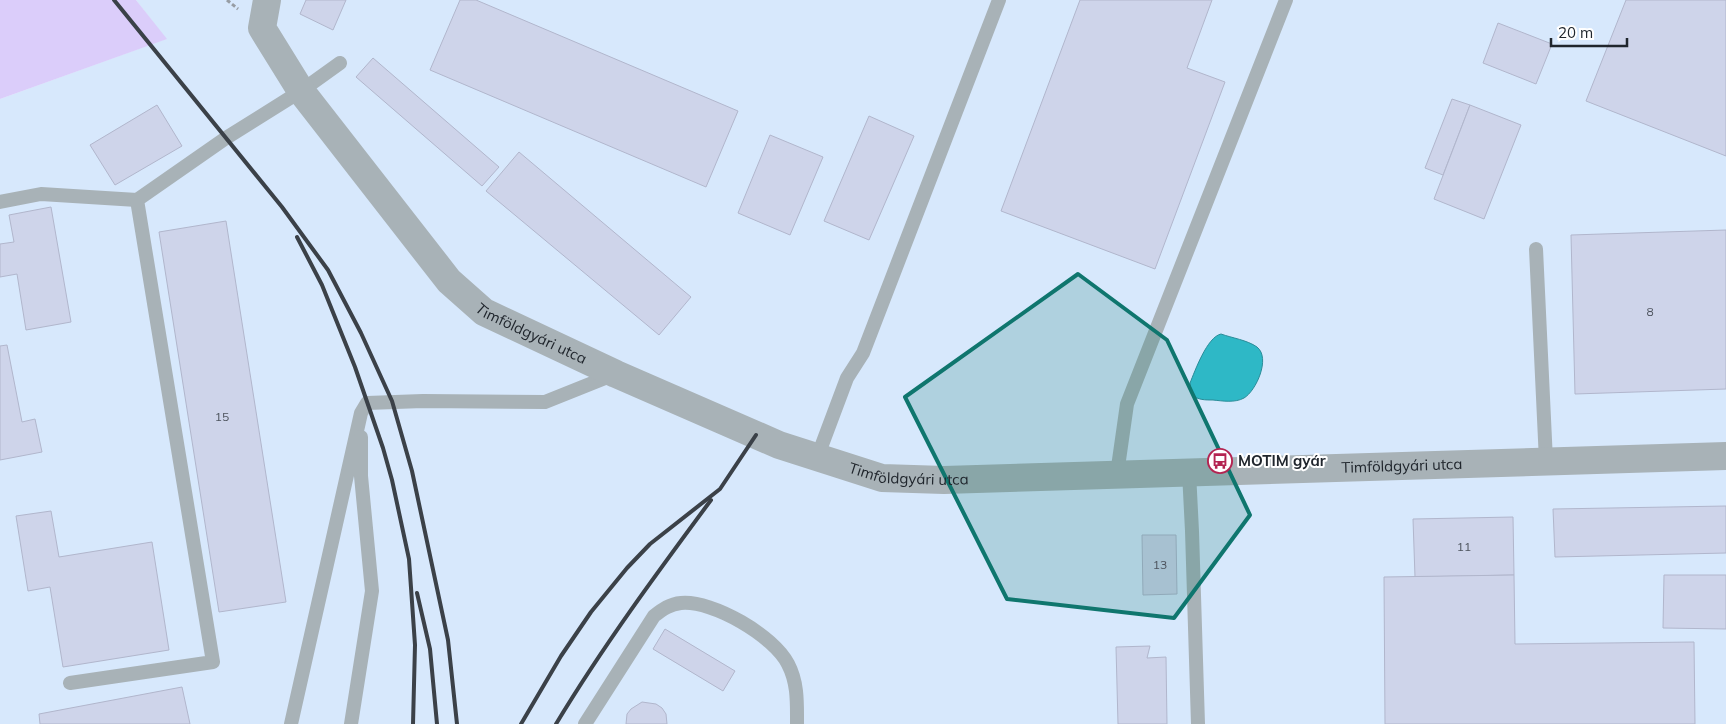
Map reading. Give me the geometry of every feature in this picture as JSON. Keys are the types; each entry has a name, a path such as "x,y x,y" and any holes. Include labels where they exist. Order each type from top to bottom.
{"street":[{"name":"Timföldgyári utca","path":"267,0 262,28 301,91 449,281 484,312 616,374 779,445 817,458 882,478 944,480 1726,456"}],"lane":[{"path":"817,458 847,378 863,353 999,0"},
{"path":"1117,474 1127,404 1286,0"},
{"path":"0,202 42,194 137,200 226,138 301,91 340,62"},
{"path":"70,683 213,662 137,200"},
{"path":"1536,249 1546,461"},
{"path":"291,724 361,413 367,402 545,402 616,374"},
{"path":"352,724 372,591 361,476 361,413"},
{"path":"1189,472 1198,724"},
{"path":"585,724 654,616 667,606 681,603 696,604 727,615 752,628 777,648 787,662 794,679 798,701 797,724"}],"highlighted area":[{"path":"1078,274 1167,340 1250,515 1174,618 1007,599 905,397"}],"shaded area":[{"path":"0,0 136,0 167,39 0,99"},
{"path":"136,0 1726,0 1726,724 0,724 0,99 166,39"}],"water":[{"path":"1221,334 1257,347 1263,359 1260,374 1253,389 1244,398 1237,401 1204,400 1192,395 1190,383 1198,363 1211,341"}],"building":[{"path":"306,0 346,0 333,30 300,14"},
{"path":"460,0 476,0 738,111 706,187 430,70"},
{"path":"1080,0 1212,0 1187,68 1225,82 1155,269 1001,211"},
{"path":"1626,0 1726,0 1726,156 1586,101"},
{"path":"1498,23 1552,44 1536,84 1483,63"},
{"path":"373,58 499,167 482,186 356,77"},
{"path":"1452,99 1470,105 1443,175 1425,168"},
{"path":"157,105 182,146 115,185 90,145"},
{"path":"1470,105 1521,125 1484,219 1434,199"},
{"path":"869,116 914,136 869,240 824,221"},
{"path":"770,135 823,157 790,235 738,213"},
{"path":"519,152 691,297 659,335 486,191"},
{"path":"51,207 71,322 26,330 17,274 0,277 0,244 14,242 9,215"},
{"path":"226,221 286,602 219,612 159,232"},
{"path":"1726,230 1726,389 1575,394 1571,235"},
{"path":"7,345 22,422 35,419 42,452 0,460 0,346"},
{"path":"1726,506 1726,553 1555,557 1553,509"},
{"path":"51,511 59,557 152,542 169,650 63,667 50,587 28,591 16,516"},
{"path":"1513,517 1514,575 1415,577 1413,519"},
{"path":"1142,535 1176,535 1177,594 1143,595"},
{"path":"1514,575 1515,644 1694,642 1695,724 1385,724 1384,577"},
{"path":"1664,575 1726,575 1726,629 1663,628"},
{"path":"665,629 735,671 723,691 653,649"},
{"path":"1150,646 1147,658 1166,657 1167,724 1118,724 1116,647"},
{"path":"182,687 190,724 40,724 39,714"},
{"path":"642,702 656,704 662,708 666,714 667,724 626,724 627,714"}],"railway":[{"path":"114,0 282,207 328,270 361,333 392,401 412,471 448,640 457,724"},
{"path":"297,237 322,285 355,367 392,480 409,559 415,645 413,724"},
{"path":"521,724 561,656 591,612 627,568 650,544 720,489 756,435"},
{"path":"556,724 611,638 711,500"},
{"path":"417,593 430,649 437,724"}],"place":[{"name":"MOTIM gyár","path":"1220,461"}]}
